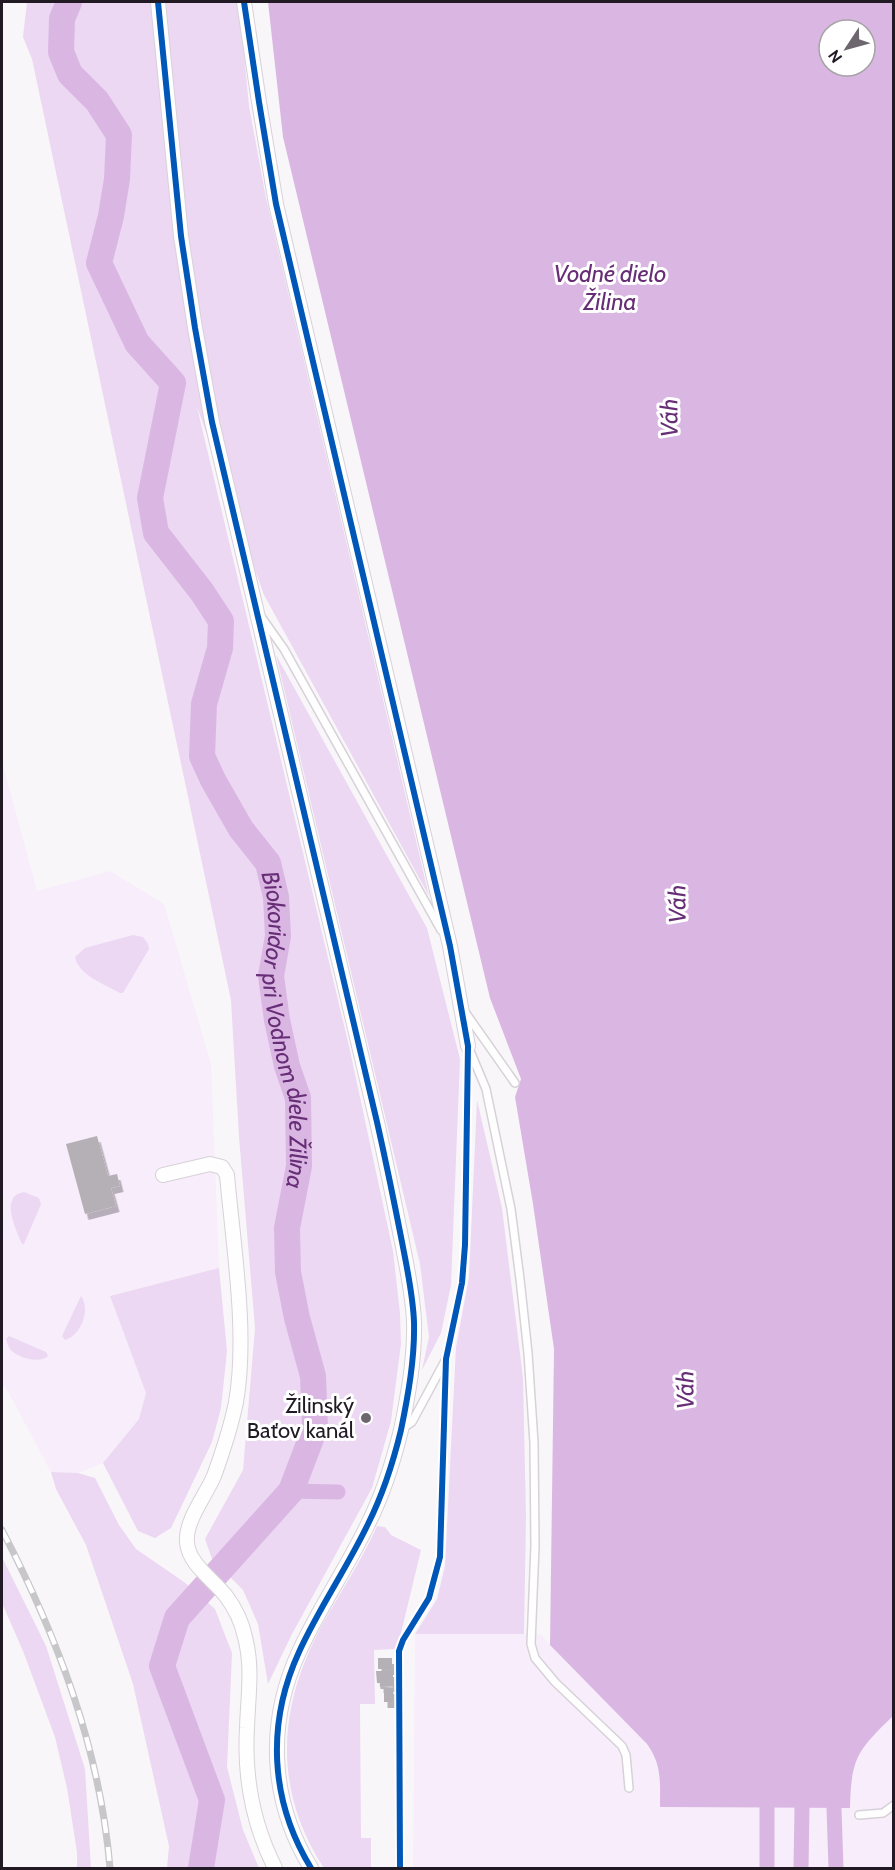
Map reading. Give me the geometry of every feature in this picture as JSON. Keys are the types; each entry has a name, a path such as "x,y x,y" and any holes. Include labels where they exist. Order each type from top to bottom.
{"street":[{"path":"158,2 181,236 212,422 377,1122 413,1304 414,1338 401,1429 388,1476 369,1524 298,1653 286,1685 279,1720 276,1751 278,1785 299,1849 311,1869"},
{"path":"244,2 276,204 450,946 468,1046"},
{"path":"163,1175 210,1164 222,1167 227,1175 237,1294 240,1364 236,1400 228,1438 213,1478 189,1527 186,1540 188,1551 195,1562 227,1597 238,1616 245,1637 250,1662 246,1758 249,1791 256,1822 275,1869"}],"lane":[{"path":"257,611 284,649 450,946"},
{"path":"462,1008 515,1083"},
{"path":"468,1046 486,1089 511,1209 524,1311 534,1443 535,1546 531,1644 535,1658 555,1682 622,1746 626,1755 628,1788"},
{"path":"401,1429 412,1422 446,1359"},
{"path":"859,1815 883,1812 894,1805"}],"shaded area":[{"path":"27,2 239,2 249,106 266,198 429,896 264,595 197,407 349,1046 393,1251 400,1313 401,1344 391,1421 372,1488 292,1634 268,1684 258,1624 243,1590 212,1559 205,1539 243,1470 255,1328 239,1137 231,1000 32,59 23,37"},
{"path":"276,655 427,928 460,1059 451,1285 441,1333 422,1370 429,1337 420,1264"},
{"path":"2,761 37,891 110,871 164,904 211,1064 219,1268 110,1297 146,1393 139,1419 103,1463 78,1473 51,1472 5,1386 2,1387"},
{"path":"133,935 143,937 149,949 123,993 93,979 77,963 75,957 85,948"},
{"path":"477,1100 502,1208 523,1378 526,1517 524,1634 415,1634 437,1599 445,1566 456,1347 469,1277"},
{"path":"24,1192 39,1198 41,1204 24,1244 22,1244 13,1221 11,1206 17,1194"},
{"path":"219,1268 227,1351 221,1408 212,1442 171,1528 155,1538 138,1531 103,1463 139,1419 146,1393 110,1296"},
{"path":"81,1296 85,1308 83,1321 76,1333 65,1340 62,1336"},
{"path":"9,1336 46,1352 48,1356 34,1360 18,1355 9,1347 6,1339"},
{"path":"51,1472 78,1473 95,1478 119,1525 136,1549 184,1582 215,1609 232,1653 227,1767 243,1830 259,1868 167,1868 169,1846 133,1684 86,1545 56,1489"},
{"path":"377,1526 385,1527 391,1535 421,1550 395,1649 374,1650 375,1704 360,1704 361,1838 371,1838 371,1868 324,1868 299,1818 291,1792 287,1740 290,1713 296,1686 306,1659"},
{"path":"2,1557 46,1646 85,1769 91,1868 77,1868 77,1852 67,1788 55,1737 23,1651 2,1603"},
{"path":"415,1634 540,1634 655,1755 660,1771 660,1807 850,1808 851,1776 858,1755 871,1737 893,1716 893,1868 413,1868"}],"water":[{"name":"Vodné dielo Žilina","path":"268,2 893,2 894,1715 872,1737 859,1756 852,1777 850,1808 660,1807 658,1766 647,1744 550,1645 554,1349 515,1097 521,1079 490,998 283,137"}],"building":[{"path":"97,1136 108,1176 117,1174 120,1186 111,1188 116,1206 85,1214 66,1144"},
{"path":"378,1658 392,1658 392,1669 378,1669"},
{"path":"376,1671 393,1671 393,1686 380,1687 380,1683 377,1683"},
{"path":"384,1687 393,1688 393,1702 384,1702"}],"waterway":[{"name":"Biokoridor pri Vodnom diele Žilina","path":"69,2 62,19 61,52 70,74 97,101 119,135 117,179 111,216 99,263 137,343 173,383 150,498 156,533 202,592 221,621 220,648 204,704 202,756 241,829 268,863 276,897 278,936 271,976 287,1066 298,1098 299,1166 287,1228 288,1272 297,1318 313,1376 315,1428 291,1491 177,1618 162,1666 212,1800 201,1868"},
{"path":"291,1491 338,1492"},
{"path":"767,1807 767,1868"},
{"path":"801,1868 802,1807"},
{"path":"834,1808 836,1868"}],"railway":[{"path":"2,1530 41,1611 73,1694 97,1779 110,1868"}],"cycle path":[{"path":"158,2 181,236 212,422 377,1122 406,1262 413,1312 414,1336 408,1390 401,1430 387,1478 360,1540 299,1652 288,1679 281,1707 277,1734 280,1789 297,1842 311,1868"},
{"path":"244,2 276,204 450,946 468,1046 465,1245 462,1283 446,1359 440,1557 429,1598 403,1640 399,1651 400,1868"}],"place":[{"name":"Žilinský Baťov kanál","path":"366,1418"}],"water label":[{"name":"Váh","path":"669,418"},
{"name":"Váh","path":"677,904"},
{"name":"Váh","path":"685,1390"}]}
